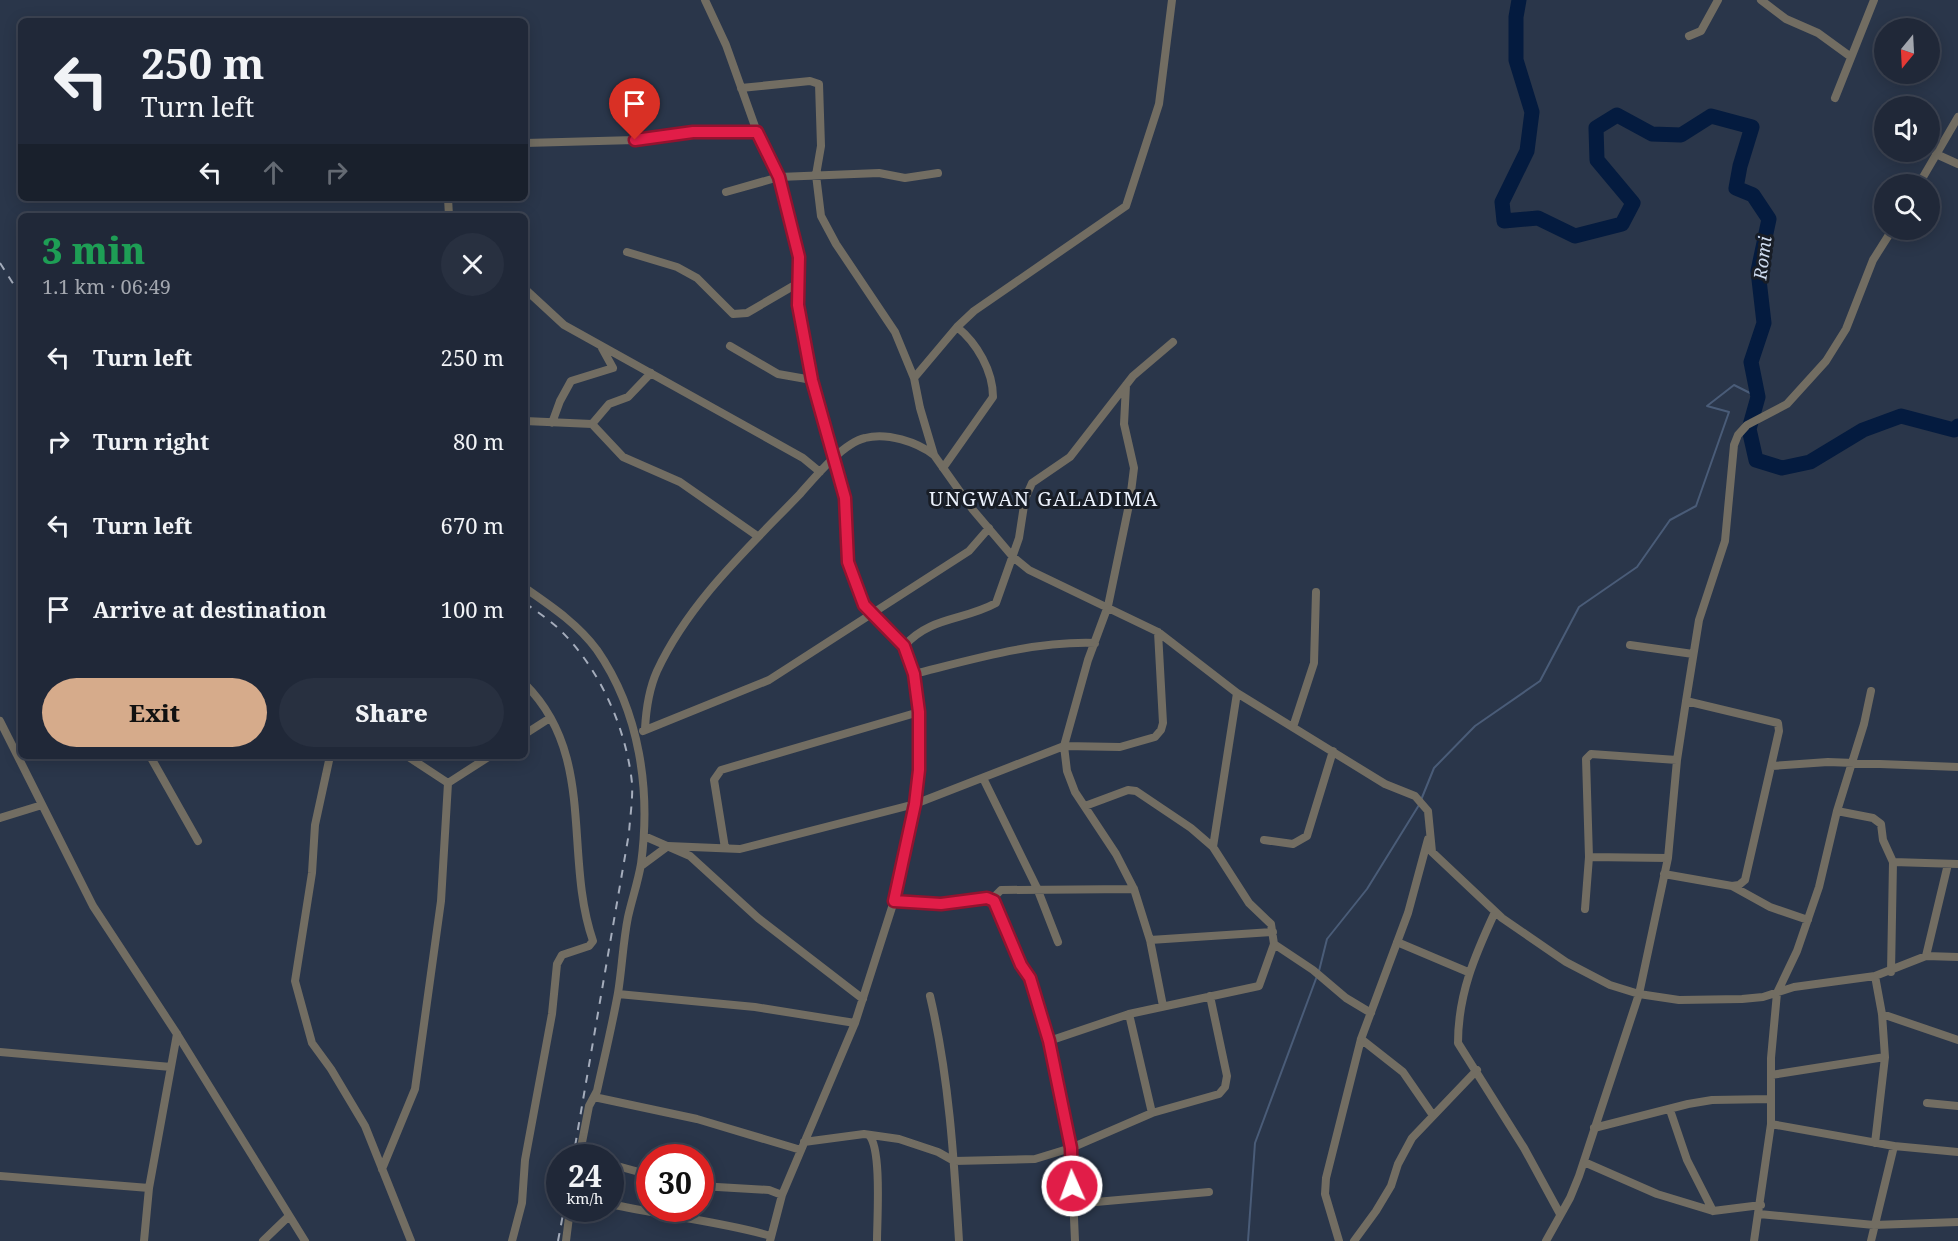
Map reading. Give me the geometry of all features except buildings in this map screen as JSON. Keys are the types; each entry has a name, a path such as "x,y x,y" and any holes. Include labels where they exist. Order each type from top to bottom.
{"street":[{"path":"624,1207 665,1216 739,1227 771,1239 782,1195 855,1023 894,901 915,804 920,753 919,712 914,674 904,646 872,615 856,590 848,562 845,498 812,380 798,305 799,257 779,177 757,132 705,0"},
{"path":"914,378 957,327 1002,291 1126,206 1159,104 1172,0"},
{"path":"1689,36 1701,31 1718,0"},
{"path":"1761,0 1786,19 1818,33 1851,57"},
{"path":"1835,98 1874,0"},
{"path":"741,88 810,81 819,84 821,146 816,175 821,216 836,244 895,332 914,378 934,455"},
{"path":"1940,147 1958,117"},
{"path":"528,143 635,140 693,132 757,132"},
{"path":"1940,156 1958,164"},
{"path":"726,192 779,177 879,173 905,178 938,173"},
{"path":"1548,1240 1570,1198 1584,1162 1639,994 1668,858 1677,760 1699,620 1725,541 1734,445 1746,425 1787,404 1826,360 1846,329 1873,260 1886,240"},
{"path":"627,252 687,272 697,278 733,314 747,313 800,282"},
{"path":"528,292 564,325 803,458 820,472"},
{"path":"943,468 993,398 991,380 972,339 957,327"},
{"path":"904,646 916,633 929,625 996,603 1019,538 1025,499 1032,483 1070,457 1126,385 1173,342"},
{"path":"552,423 560,401 572,381 613,368 601,346"},
{"path":"730,346 778,374 812,380"},
{"path":"592,424 609,404 628,396 651,373"},
{"path":"1126,385 1124,424 1134,468 1131,500 1108,606 1064,746 1068,771 1075,792 1116,854 1134,889 1150,940 1163,1006"},
{"path":"528,421 592,424 623,457 681,482 756,535"},
{"path":"637,739 645,729 648,700 657,671 706,595 756,535 834,458 863,438 881,437 925,448 934,455 988,528 1013,557 1029,570 1158,632 1237,693 1385,784 1415,796 1428,811 1432,852 1495,912 1566,962 1610,985 1639,994 1678,1000 1742,999 1777,993 1794,987 1875,976 1891,972 1926,956 1958,957"},
{"path":"645,729 669,723 769,680 969,551 988,528"},
{"path":"528,590 565,616 597,650 622,698 637,739 644,777 644,836 641,866 628,917 618,994 594,1097 589,1106 583,1144"},
{"path":"1293,727 1314,663 1316,592"},
{"path":"641,866 668,846 752,847 915,804 1064,746 1120,747 1155,737 1163,723 1158,632"},
{"path":"914,674 1026,648 1065,642 1095,643"},
{"path":"1630,645 1693,654"},
{"path":"512,1241 522,1203 525,1160 552,1014 557,964 562,955 589,946 593,941 578,876 579,832 572,779 564,744 540,699 528,687"},
{"path":"1754,1241 1771,1124 1771,1075 1777,993 1808,920 1819,887 1837,811 1853,764 1871,691"},
{"path":"1213,847 1237,693"},
{"path":"1664,874 1732,886 1739,885 1745,880 1779,731 1778,723 1686,701"},
{"path":"725,848 714,780 721,770 919,712"},
{"path":"528,732 550,718"},
{"path":"0,721 18,757"},
{"path":"1264,840 1293,844 1307,836 1333,751"},
{"path":"1584,909 1589,857 1586,759 1591,754 1677,760"},
{"path":"19,759 93,906 177,1034 305,1241"},
{"path":"152,759 198,841"},
{"path":"329,759 315,825 312,873 295,981 312,1043 331,1069 365,1126 411,1241"},
{"path":"411,759 448,783"},
{"path":"448,783 485,759"},
{"path":"1772,766 1828,762 1958,767"},
{"path":"983,778 1037,888 1058,942"},
{"path":"382,1169 415,1089 441,901 448,783"},
{"path":"1049,1041 1130,1014 1259,986 1274,944 1271,924 1249,903 1213,847 1191,828 1136,791 1128,790 1085,806"},
{"path":"0,818 42,805"},
{"path":"1837,811 1877,819 1893,862 1891,972"},
{"path":"1339,1241 1325,1194 1326,1178 1361,1039 1408,913 1429,834"},
{"path":"644,836 690,856 758,918 863,999"},
{"path":"1589,857 1668,858"},
{"path":"1893,862 1958,864"},
{"path":"1926,956 1948,864"},
{"path":"1732,886 1770,907 1808,920"},
{"path":"894,901 941,904 992,899 1001,890 1037,888 1134,889"},
{"path":"992,899 1021,965 1030,978 1049,1041 1071,1148 1075,1241"},
{"path":"1495,912 1468,972 1458,1027 1458,1043 1462,1052 1477,1070 1560,1214"},
{"path":"1150,940 1273,932"},
{"path":"1397,942 1468,972"},
{"path":"1274,944 1313,970 1346,998 1371,1013"},
{"path":"1875,976 1882,1014 1885,1058 1875,1143"},
{"path":"618,994 755,1007 855,1023"},
{"path":"930,996 940,1038 954,1161 958,1241"},
{"path":"594,1097 697,1119 802,1146 869,1135 899,1139 938,1152 954,1161 1035,1159 1071,1148 1152,1113 1219,1094 1225,1087 1227,1076 1210,996"},
{"path":"1130,1014 1152,1113"},
{"path":"1882,1014 1958,1040"},
{"path":"144,1241 149,1188 177,1034"},
{"path":"1361,1039 1403,1072 1432,1114"},
{"path":"0,1052 171,1067"},
{"path":"1771,1075 1885,1058"},
{"path":"1354,1241 1386,1195 1412,1138 1432,1114 1477,1070"},
{"path":"1594,1128 1712,1100 1771,1099"},
{"path":"1927,1103 1958,1106"},
{"path":"1671,1110 1687,1160 1713,1211"},
{"path":"1771,1124 1894,1146 1958,1152"},
{"path":"869,1135 872,1138 875,1159 877,1241"},
{"path":"1871,1241 1894,1146"},
{"path":"1584,1162 1657,1194 1713,1211 1760,1210 1874,1225 1958,1222"},
{"path":"0,1176 149,1188"},
{"path":"714,1186 770,1190 782,1195"},
{"path":"1073,1204 1209,1192"},
{"path":"263,1241 289,1216"},
{"path":"566,1241 568,1222"}],"waterway":[{"name":"Romi","path":"1519,0 1516,17 1516,60 1532,112 1527,151 1502,202 1504,221 1538,218 1575,236 1622,224 1633,203 1597,160 1596,128 1617,115 1652,134 1681,135 1711,116 1752,127 1736,188 1753,195 1769,219 1758,271 1764,323 1751,362 1758,397 1749,429 1756,460 1782,468 1810,462 1863,430 1901,416 1954,430 1958,426"},
{"path":"1421,800 1434,768 1475,726 1540,681 1579,607 1637,567 1670,520 1696,506 1729,412 1707,406 1734,385 1758,397"},
{"path":"1319,971 1327,939 1367,889 1419,805"},
{"path":"1248,1241 1255,1143 1317,976"}],"railway":[{"path":"0,263 18,291"},
{"path":"528,605 558,628 573,644 598,679 624,741 632,783 629,833 575,1144"},
{"path":"558,1241 562,1222"}],"district":[{"name":"UNGWAN GALADIMA","path":"1044,499"}],"route":[{"path":"635,140 693,132 757,132 779,177 799,257 798,305 812,380 845,498 848,562 856,590 864,605 904,646 914,674 918,696 919,770 915,804 894,901 941,904 987,898 994,901 1021,965 1030,978 1049,1041 1071,1148 1072,1186"}]}
